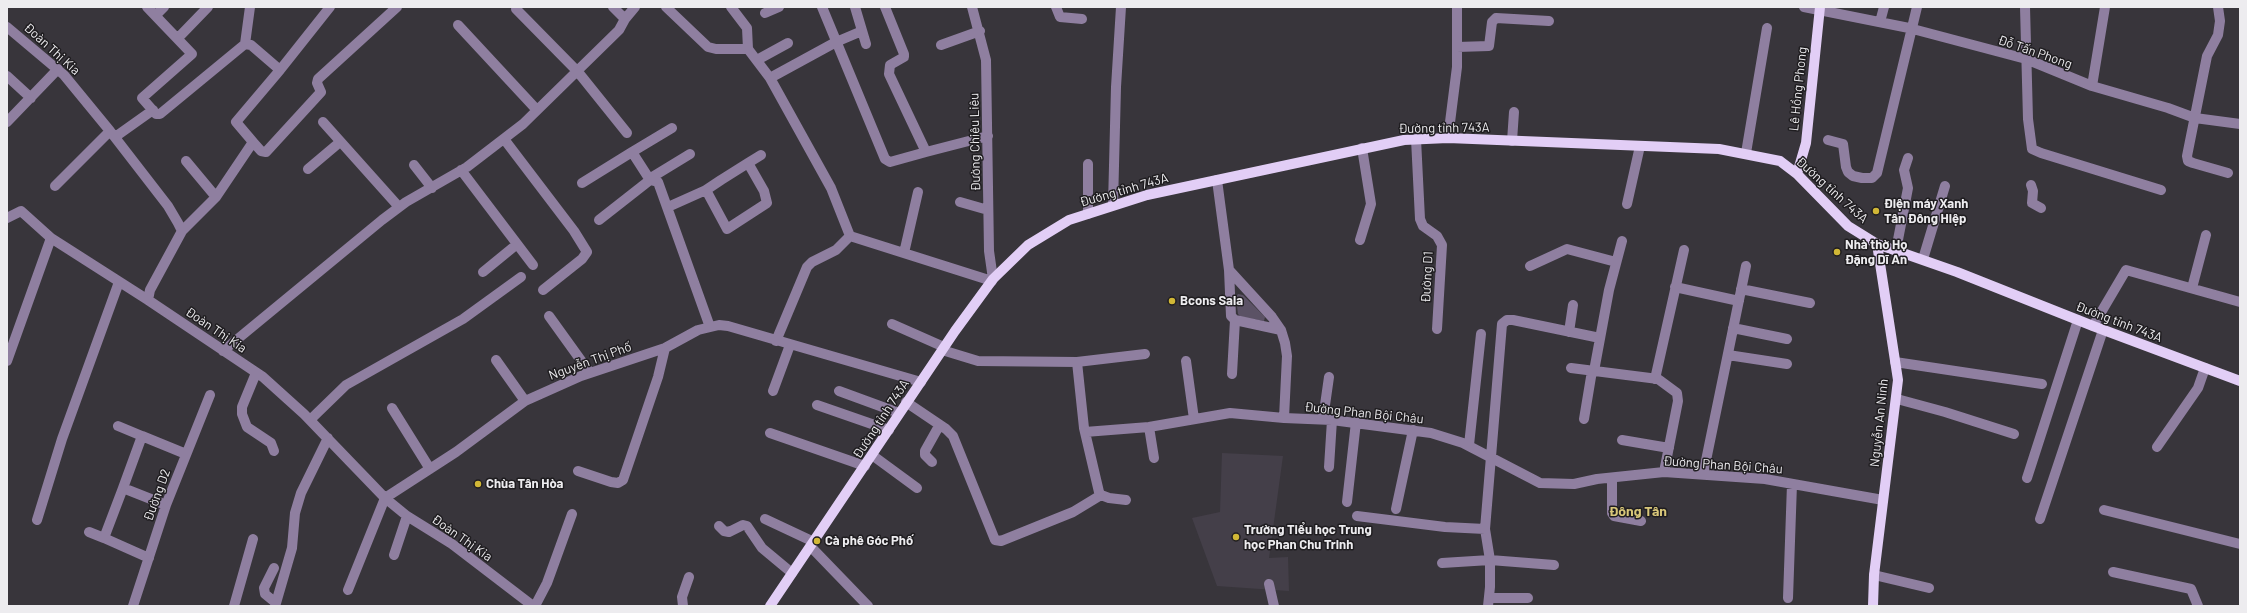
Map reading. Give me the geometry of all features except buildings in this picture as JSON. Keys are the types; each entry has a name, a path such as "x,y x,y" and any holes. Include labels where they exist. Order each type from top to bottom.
{"main road":[{"name":"Lê Hồng Phong","path":"1797,174 1806,143 1820,8"},
{"name":"Đường tỉnh 743A","path":"770,606 889,430 906,402 992,280 1034,241 1058,226 1113,205 1147,195 1362,148 1416,140 1448,138 1719,149 1746,153 1780,161 1797,174 1848,226 1877,244 1923,259 2103,330 2240,381"},
{"name":"Nguyễn An Ninh","path":"1873,606 1874,575 1898,380 1877,244"}],"street":[{"path":"147,7 192,54 142,98 156,114 160,114 245,44 250,7"},
{"path":"156,15 164,7"},
{"path":"178,38 208,7"},
{"path":"330,7 236,122 261,151 266,152 321,92 317,83 318,79 397,7"},
{"path":"613,7 625,19"},
{"path":"223,351 352,243 399,207 461,170 523,124 536,109 578,72 619,30 625,19 635,7"},
{"path":"666,7 708,47 716,49 748,49"},
{"path":"731,7 747,28 748,49 770,78 831,188 850,236"},
{"path":"765,13 779,7"},
{"path":"822,7 885,159 890,162 988,136"},
{"path":"855,7 866,44"},
{"path":"885,7 904,54 904,57 890,65 889,74 926,152"},
{"name":"Đường Chiêu Liêu","path":"972,7 980,31 986,60 989,251 992,280"},
{"path":"1056,7 1060,17 1082,19"},
{"path":"1113,205 1115,110 1121,7"},
{"path":"1448,138 1457,67 1457,7"},
{"name":"Đỗ Tấn Phong","path":"1804,7 1820,8 1913,29 2026,59 2092,86 2168,108 2194,118 2240,124"},
{"path":"1880,22 1884,7"},
{"path":"1828,140 1843,144 1846,167 1848,172 1853,176 1872,178 1877,173 1913,29 1917,7"},
{"path":"2025,7 2028,119 2032,149 2161,190"},
{"path":"2092,86 2105,7"},
{"path":"2218,7 2220,21 2218,35 2208,56 2187,156 2188,160 2228,173"},
{"path":"516,9 578,72 627,133"},
{"path":"1457,47 1489,46 1492,22 1496,18 1549,21"},
{"path":"458,25 536,109"},
{"name":"Đoàn Thị Kia","path":"7,26 58,69 113,134 168,206 182,231"},
{"path":"1746,153 1767,28"},
{"path":"770,78 836,42 862,30"},
{"path":"941,45 980,31"},
{"path":"757,60 788,43"},
{"path":"245,44 250,45 280,70"},
{"path":"8,117 31,98 58,69"},
{"path":"7,76 31,98"},
{"path":"55,186 113,134 153,110"},
{"path":"1512,141 1514,112"},
{"path":"323,122 399,207"},
{"path":"582,183 672,128"},
{"path":"504,138 574,231 587,252 582,259 543,290"},
{"name":"Đường D1","path":"1416,140 1420,219 1423,226 1437,236 1442,245 1437,329"},
{"path":"148,300 150,290 182,231 216,197 253,142"},
{"path":"308,169 340,142"},
{"path":"1627,204 1640,146"},
{"path":"1360,240 1371,204 1362,148"},
{"path":"632,152 650,179 658,182 668,207 693,284 710,327"},
{"path":"599,220 650,179 690,154"},
{"path":"668,207 706,190 761,155"},
{"path":"1896,250 1908,188 1904,170 1908,158"},
{"path":"186,162 216,197"},
{"path":"706,190 727,230 765,206 767,198 748,163"},
{"path":"1088,164 1088,214"},
{"path":"414,165 432,188"},
{"path":"461,170 516,244 533,264"},
{"path":"1216,180 1229,270 1232,316 1235,320 1232,374"},
{"path":"2031,185 2033,191 2032,203 2041,208"},
{"path":"1923,259 1945,186"},
{"path":"904,253 918,192"},
{"path":"960,202 988,210"},
{"name":"Đoàn Thị Kia","path":"7,218 21,211 52,238 148,300 256,373 310,420 385,498 407,516 452,544 534,606"},
{"path":"2192,288 2206,235"},
{"path":"850,236 992,280"},
{"path":"776,341 807,267 812,262 836,250 850,236"},
{"path":"7,361 52,238"},
{"path":"1584,419 1616,262 1622,241"},
{"path":"483,272 516,244"},
{"path":"1530,266 1567,249 1616,262"},
{"path":"1655,379 1684,250"},
{"path":"1703,475 1746,266"},
{"path":"2093,326 2126,270 2130,269 2240,302"},
{"path":"1229,270 1272,317 1281,330 1287,356 1284,418"},
{"path":"310,420 346,385 463,319 521,277"},
{"path":"37,520 62,439 119,282"},
{"path":"1675,288 1738,301"},
{"path":"1741,289 1810,303"},
{"path":"1569,332 1573,305"},
{"path":"549,316 590,373"},
{"path":"1235,320 1281,330"},
{"path":"1528,598 1488,602 1490,560 1486,529 1502,324 1507,320 1513,320 1600,338"},
{"path":"2027,478 2078,320"},
{"path":"892,324 943,348 978,361 1077,362 1145,354"},
{"name":"Nguyễn Thị Phố","path":"385,498 430,469 525,401 590,373 665,348 710,327 728,326 921,382"},
{"path":"1733,328 1788,339"},
{"path":"2040,519 2103,330"},
{"path":"1469,446 1481,334"},
{"path":"773,391 790,345"},
{"path":"578,471 611,482 618,483 623,480 658,377 665,348"},
{"path":"1728,355 1787,364"},
{"path":"496,360 525,401"},
{"path":"1186,361 1194,419"},
{"path":"1077,362 1085,432 1101,495"},
{"path":"1895,362 2042,384"},
{"path":"1571,368 1655,379 1670,386 1677,393 1678,401 1664,472"},
{"path":"2157,447 2194,394 2205,368"},
{"path":"256,373 242,407 242,414 247,427 271,443 274,451"},
{"path":"1329,376 1329,467"},
{"path":"839,391 900,413"},
{"name":"Đường D2","path":"133,606 166,505 210,395"},
{"path":"1896,399 1945,412 2014,434"},
{"path":"906,402 939,426 946,429 953,436 995,540 1000,541 1073,512 1101,495 1126,500"},
{"path":"817,405 889,430"},
{"path":"392,408 430,469"},
{"name":"Đường Phan Bội Châu","path":"1085,432 1149,427 1230,413 1356,422 1431,433 1469,446 1540,483 1574,484 1664,472 1765,479 1883,500"},
{"path":"1347,502 1356,422"},
{"path":"118,426 186,454"},
{"path":"932,462 925,455 925,451 939,426"},
{"path":"1149,427 1154,458"},
{"path":"1396,509 1413,430"},
{"path":"770,433 865,466"},
{"path":"104,538 142,436"},
{"path":"275,605 292,548 295,513 301,493 328,438"},
{"path":"1622,440 1669,448"},
{"path":"872,455 917,488"},
{"path":"1612,478 1612,513 1620,518 1641,521"},
{"path":"1788,598 1792,484"},
{"path":"123,488 166,505"},
{"path":"348,590 385,498"},
{"path":"2104,510 2240,544"},
{"path":"534,606 547,583 572,514"},
{"path":"394,555 407,516"},
{"path":"1357,516 1445,527 1486,529"},
{"path":"765,519 813,544 868,606"},
{"path":"719,526 724,531 729,532 743,525 747,526 762,548 792,573"},
{"path":"89,532 149,558"},
{"path":"234,606 253,539"},
{"path":"1442,563 1490,560 1554,565"},
{"path":"274,568 264,588 265,594 275,605"},
{"path":"2113,572 2191,589 2198,606"},
{"path":"1874,575 1929,588"},
{"path":"683,606 682,596 689,577"},
{"path":"1269,584 1274,606"}],"shaded area":[{"path":"1238,294 1243,295 1265,317 1264,321 1241,317 1238,314 1236,297"},
{"name":"Trường Tiểu học Trung học Phan Chu Trinh","path":"1222,453 1283,456 1269,558 1288,557 1289,591 1217,586 1192,518 1220,512"}],"place":[{"name":"Điện máy Xanh Tân Đông Hiệp","path":"1876,211"},
{"name":"Nhà thờ Họ Đặng Dĩ An","path":"1837,252"},
{"name":"Bcons Sala","path":"1172,301"},
{"name":"Chùa Tân Hòa","path":"478,484"},
{"name":"Trường Tiểu học Trung học Phan Chu Trinh","path":"1236,537"},
{"name":"Cà phê Góc Phố","path":"817,541"}],"district":[{"name":"Đông Tân","path":"1638,511"}]}
